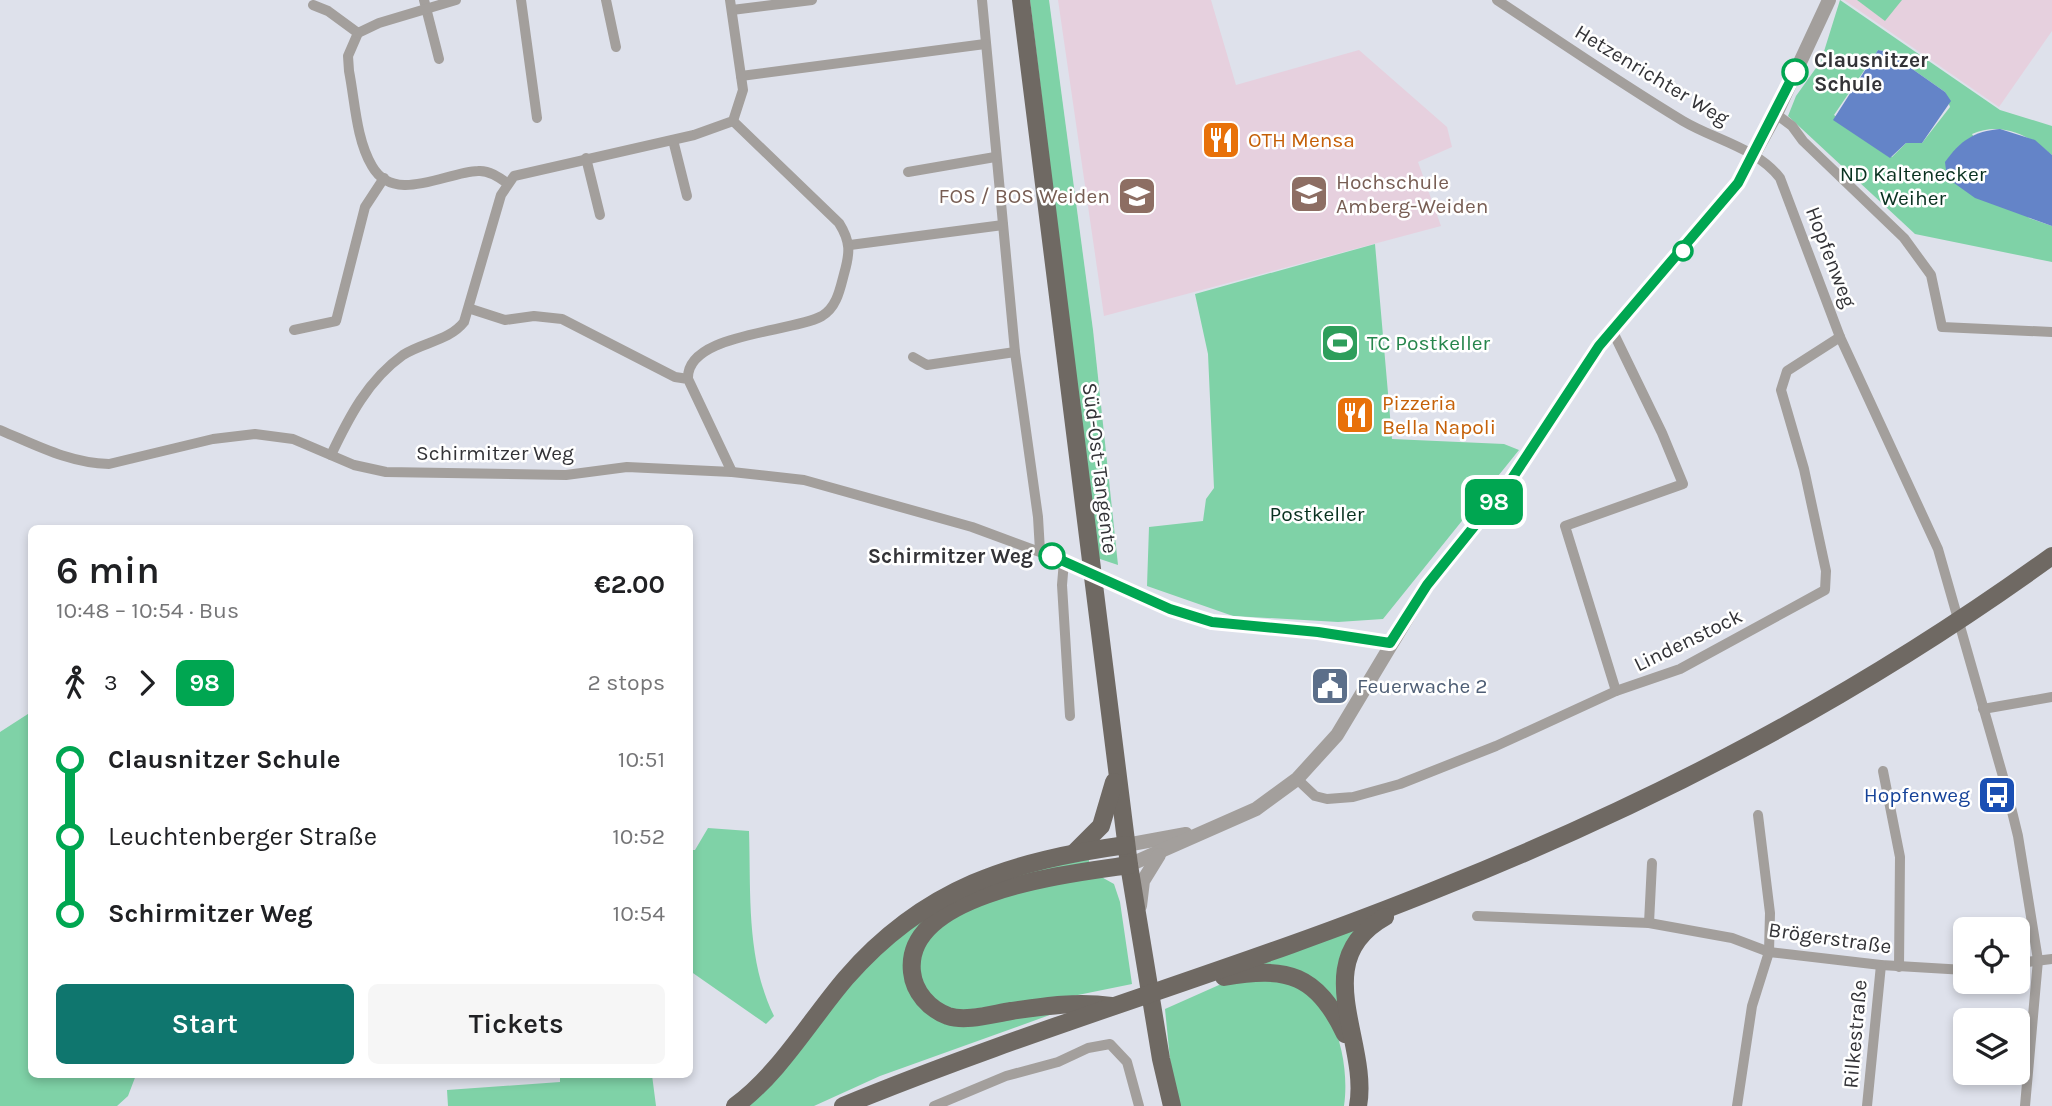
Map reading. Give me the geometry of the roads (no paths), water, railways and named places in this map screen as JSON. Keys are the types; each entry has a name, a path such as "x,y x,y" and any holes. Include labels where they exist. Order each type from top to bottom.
{"main road":[{"name":"Süd-Ost-Tangente","path":"1021,0 1126,845 1172,1106"},
{"path":"843,1106 1435,891 1600,821 1689,779 1818,709 1968,617 2052,556"},
{"path":"1074,852 1101,826 1117,771"},
{"path":"735,1106 779,1062 847,978 904,922 972,882 1012,867 1074,852 1126,845"},
{"path":"1120,1004 1084,1002 978,1017 951,1017 937,1011 925,1000 916,986 912,960 915,949 932,926 977,899 1031,880 1129,865"},
{"path":"1358,1106 1344,991 1353,949 1366,930 1435,891"},
{"path":"1187,981 1266,971 1296,978 1323,995 1353,1053"}],"street":[{"path":"456,0 425,4 358,33 348,56 349,71 368,159 384,178 401,185 415,185 478,171 496,175 508,183"},
{"path":"521,0 537,118"},
{"path":"606,0 616,47"},
{"path":"331,455 353,410 376,380 402,356 458,331 471,309 500,195 508,183 527,171 673,140 718,129 733,121 743,90 731,5 812,0"},
{"path":"982,0 1015,352 1038,517 1040,551"},
{"name":"Hetzenrichter Weg","path":"1497,0 1654,104 1755,156"},
{"path":"1129,865 1256,809 1297,779 1337,734 1427,585 1509,483 1584,366 1612,330 1722,205 1755,156 1829,0"},
{"path":"425,4 439,59"},
{"path":"313,5 328,10 358,33"},
{"path":"741,76 985,44"},
{"path":"1776,114 1792,126 1803,141 1904,237 1931,275 1942,327 2052,332"},
{"path":"732,472 688,379 688,368 694,359 712,346 821,316 838,297 850,254 850,245 839,223 733,121"},
{"path":"673,140 687,196"},
{"name":"Hopfenweg","path":"1755,156 1771,167 1780,178 1840,337 1938,549 2018,836 2038,960 2025,1106"},
{"path":"908,172 995,157"},
{"path":"586,158 600,215"},
{"path":"294,330 336,321 365,207 384,178"},
{"path":"850,245 1003,225"},
{"path":"471,309 505,320 534,316 562,319 676,377 688,379"},
{"path":"1612,330 1662,433 1682,484 1565,526 1616,691"},
{"name":"Lindenstock","path":"1297,779 1315,796 1339,800 1399,784 1496,746 1616,691 1681,670 1825,590 1826,571 1782,390 1787,371 1840,337"},
{"path":"913,357 927,365 1015,352"},
{"name":"Schirmitzer Weg","path":"0,430 75,461 109,464 238,435 292,439 354,465 386,472 566,475 627,467 732,472 804,480 972,527 1111,580 1170,609 1212,622 1318,632 1390,643"},
{"path":"1064,561 1062,585 1070,716"},
{"path":"1983,709 2052,697"},
{"name":"Rilkestraße","path":"1883,771 1900,857 1899,967"},
{"path":"1737,1106 1752,1006 1769,952 1770,913 1758,815"},
{"path":"1126,845 1222,826"},
{"path":"1138,921 1143,881 1150,865 1163,850"},
{"path":"1649,923 1653,863"},
{"name":"Brögerstraße","path":"1477,916 1649,923 1732,939 1769,952 1899,967 1953,969"},
{"path":"2030,961 2052,959"},
{"name":"Rilkestraße","path":"1867,1106 1881,965"},
{"path":"934,1106 1006,1076 1058,1062 1101,1044 1110,1044 1127,1062 1139,1106"}],"water":[{"path":"1878,50 1888,52 1945,92 1951,101 1922,143 1906,143 1890,158 1833,120"},
{"path":"2000,129 2035,140 2052,155 2052,226 1975,198 1947,178 1945,162 1956,148 1968,138"}],"place":[{"name":"Clausnitzer Schule","path":"1795,72"},
{"name":"OTH Mensa","path":"1221,140"},
{"name":"Hochschule Amberg-Weiden","path":"1309,194"},
{"name":"FOS / BOS Weiden","path":"1137,196"},
{"name":"TC Postkeller","path":"1340,343"},
{"name":"Pizzeria Bella Napoli","path":"1355,415"},
{"name":"Schirmitzer Weg","path":"1052,556"},
{"name":"Feuerwache 2","path":"1330,686"},
{"name":"Hopfenweg","path":"1997,795"}],"park label":[{"name":"ND Kaltenecker Weiher","path":"1913,186"},
{"name":"Postkeller","path":"1317,514"}]}
